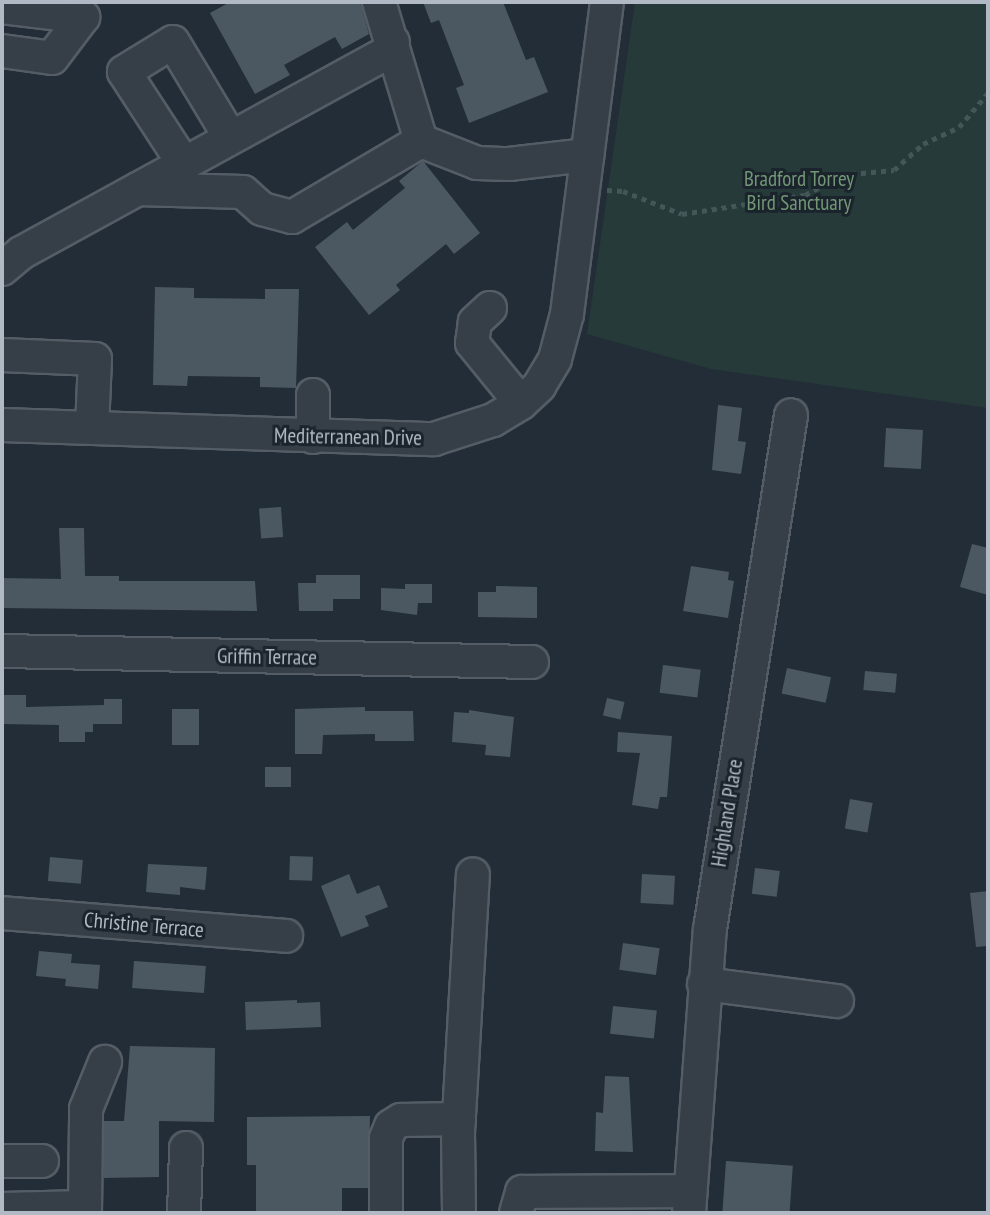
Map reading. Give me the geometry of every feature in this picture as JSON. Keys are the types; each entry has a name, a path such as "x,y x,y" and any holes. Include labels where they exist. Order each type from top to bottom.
{"street":[{"path":"379,2 421,141"},
{"name":"Mediterranean Drive","path":"2,425 433,439 494,420 521,403 539,386 555,359 567,314 605,5"},
{"path":"2,7 83,18 52,58 2,51"},
{"path":"184,164 124,72 173,42 230,137"},
{"path":"2,269 13,257 386,53 393,42"},
{"path":"421,141 477,163 509,164 587,155"},
{"path":"138,189 243,192 262,209 292,217 421,141"},
{"path":"490,308 475,322 472,343 521,403"},
{"path":"2,355 95,359 92,427"},
{"path":"313,395 313,437"},
{"name":"Highland Place","path":"689,1202 704,984 792,415"},
{"name":"Griffin Terrace","path":"2,651 532,662"},
{"path":"459,1213 459,1119 473,874"},
{"name":"Christine Terrace","path":"2,913 286,936"},
{"path":"704,984 838,1001"},
{"path":"2,1209 85,1210 86,1109 105,1062"},
{"path":"386,1213 386,1138 391,1126 401,1120 459,1119"},
{"path":"184,1213 186,1148"},
{"path":"2,1161 42,1161"},
{"path":"516,1213 522,1192 617,1202 689,1202"}],"path":[{"path":"583,187 623,191 682,214 805,195 841,175 894,170 923,144 959,127 988,93"}],"green space":[{"name":"Bradford Torrey Bird Sanctuary","path":"635,2 988,2 988,408 711,369 587,334"}],"building":[{"path":"230,2 360,2 369,34 342,49 335,37 284,65 290,75 255,94 210,13"},
{"path":"423,2 503,2 526,60 534,57 548,92 469,123 456,88 464,85 439,20 431,23"},
{"path":"423,161 480,233 454,254 446,244 396,285 400,290 369,315 315,247 347,222 353,230 405,188 399,181"},
{"path":"155,287 194,288 194,298 265,299 265,289 299,289 296,388 260,387 260,377 188,376 187,386 153,385"},
{"path":"718,405 742,408 738,441 746,442 741,474 712,470"},
{"path":"886,428 923,430 921,469 884,467"},
{"path":"281,507 283,537 261,538 259,509"},
{"path":"59,528 84,528 85,576 119,576 119,581 255,581 257,611 2,608 2,578 61,579"},
{"path":"972,544 988,548 988,595 960,587"},
{"path":"691,566 729,572 728,580 734,581 728,618 683,611"},
{"path":"316,575 360,575 360,599 333,599 333,611 299,611 298,583 316,583"},
{"path":"405,584 432,584 432,603 418,603 417,615 381,610 381,588 405,589"},
{"path":"496,586 537,587 537,618 478,617 478,592 496,592"},
{"path":"663,665 701,670 697,697 660,693"},
{"path":"787,668 831,677 826,703 782,693"},
{"path":"865,671 897,674 895,693 863,690"},
{"path":"2,695 26,695 26,707 104,705 104,699 122,699 122,724 93,724 93,732 85,732 85,742 59,742 59,725 2,724"},
{"path":"607,698 625,702 620,720 603,716"},
{"path":"365,707 365,711 413,711 414,741 375,741 375,734 323,735 322,754 295,754 295,709"},
{"path":"172,709 199,709 199,745 172,745"},
{"path":"469,710 514,717 510,757 485,755 486,745 452,742 454,712 469,713"},
{"path":"618,732 672,736 667,797 660,797 658,809 632,805 640,753 617,752"},
{"path":"265,767 291,767 291,787 265,787"},
{"path":"850,799 873,803 867,833 845,829"},
{"path":"290,856 313,857 312,881 289,880"},
{"path":"50,857 83,860 81,884 48,881"},
{"path":"148,864 207,867 205,890 180,887 180,895 146,892"},
{"path":"755,868 780,871 777,897 752,894"},
{"path":"349,874 357,894 379,885 388,907 365,916 369,926 341,937 321,886"},
{"path":"642,874 675,876 673,905 640,903"},
{"path":"988,891 988,946 976,947 970,893"},
{"path":"623,943 660,948 656,975 619,970"},
{"path":"39,951 72,954 71,963 100,965 98,989 65,986 66,979 36,976"},
{"path":"134,961 206,966 204,993 132,988"},
{"path":"297,1000 297,1003 320,1002 321,1027 246,1030 245,1002"},
{"path":"613,1006 657,1011 654,1038 610,1034"},
{"path":"130,1046 215,1048 214,1122 159,1121 159,1177 104,1178 104,1121 124,1121"},
{"path":"605,1076 629,1077 633,1152 595,1151 596,1112 603,1113"},
{"path":"370,1116 368,1188 342,1188 342,1213 256,1213 256,1165 247,1165 247,1117"},
{"path":"726,1161 793,1166 790,1213 722,1213"}]}
